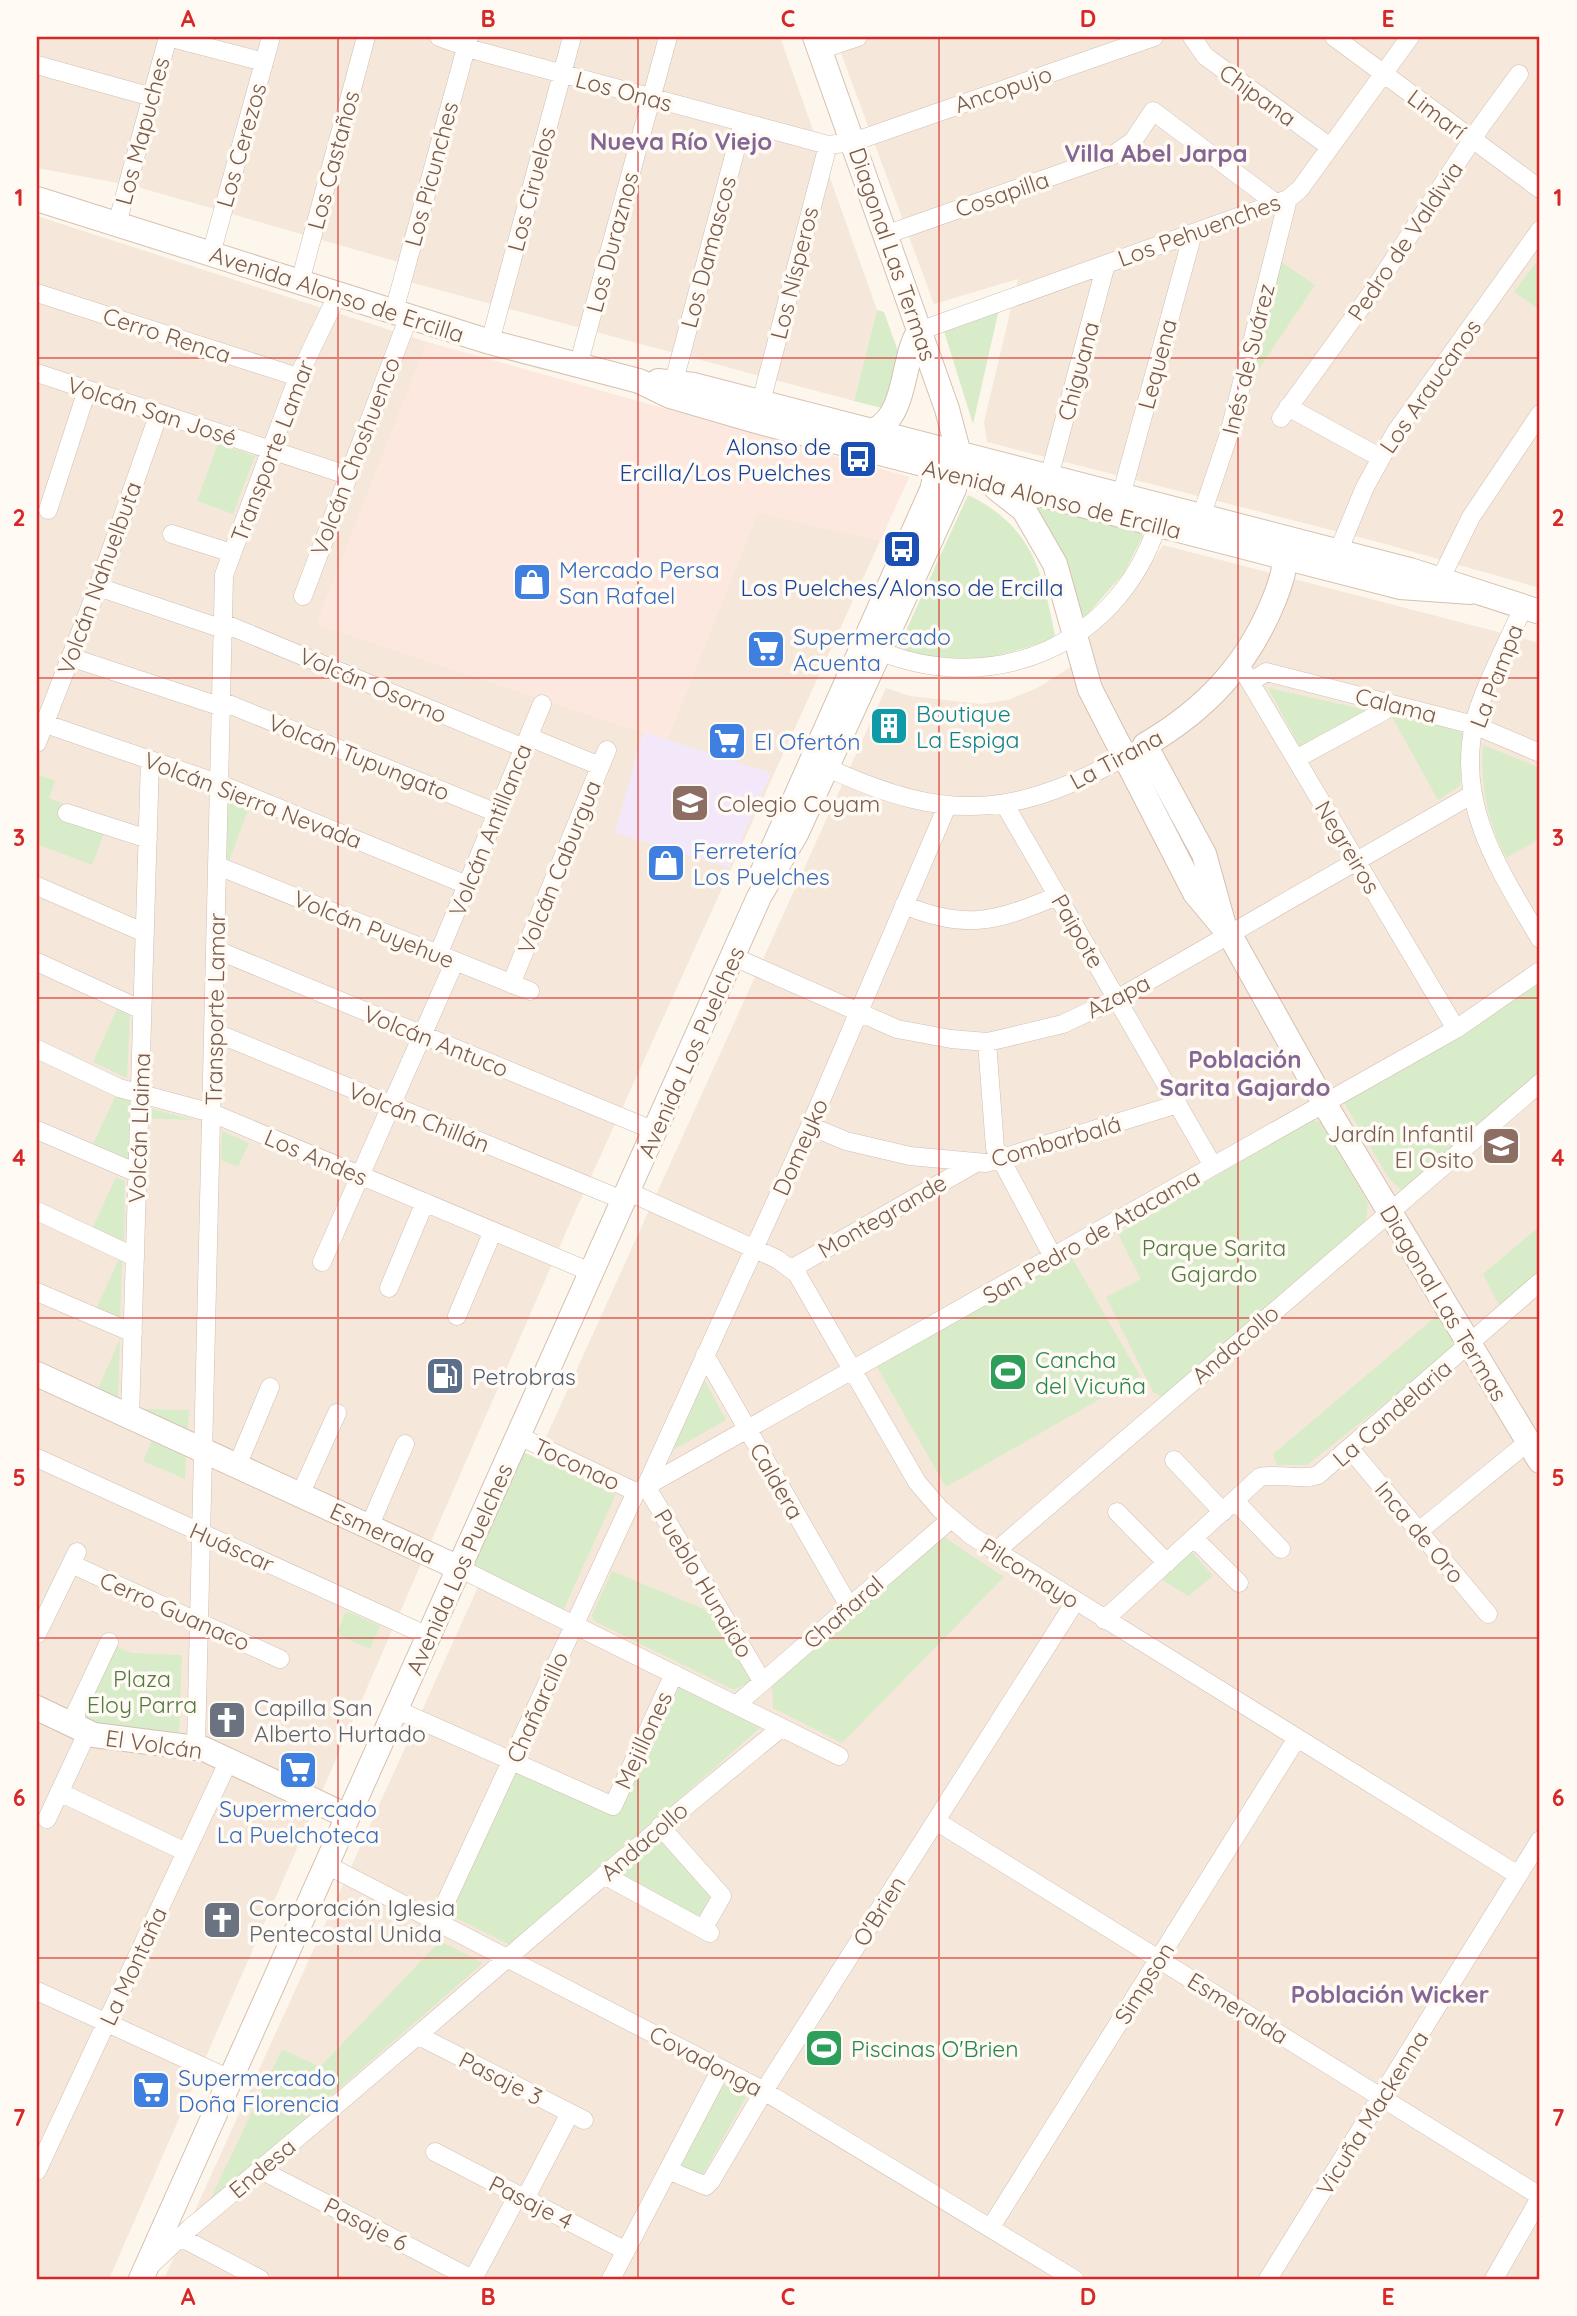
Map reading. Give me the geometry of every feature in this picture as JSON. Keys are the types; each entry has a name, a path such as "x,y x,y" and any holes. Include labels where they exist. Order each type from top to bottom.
{"main road":[{"name":"Diagonal Las Termas","path":"818,44 945,404 949,462"},
{"name":"Avenida Alonso de Ercilla","path":"41,206 117,224 490,342 639,381 670,396 715,410 949,462 1049,477 1121,496 1160,516 1201,517 1338,552 1440,580 1471,592 1535,608"},
{"path":"873,431 884,426 894,414 912,344 919,331"},
{"name":"Avenida Alonso de Ercilla","path":"639,381 674,381 873,431 949,462 987,482 1160,516 1284,558 1400,587 1471,592"},
{"name":"Avenida Los Puelches","path":"759,897 763,865 872,647 947,506 949,462"},
{"name":"Diagonal Las Termas","path":"987,482 1024,510 1041,534 1055,564 1090,689 1123,758 1195,893 1227,930 1324,1103 1534,1451"},
{"path":"1268,534 1278,543 1284,558"},
{"name":"La Tirana","path":"1145,745 1195,712 1246,673 1270,609 1284,558"},
{"name":"Avenida Los Puelches","path":"143,2276 759,897 780,867 828,768 872,647"},
{"name":"Diagonal Las Termas","path":"1145,745 1207,861 1227,930"},
{"name":"Esmeralda","path":"37,1374 459,1568"},
{"name":"El Volcán","path":"37,1708 82,1730 196,1747 347,1816"}],"street":[{"path":"168,37 264,62"},
{"name":"Los Mapuches","path":"117,224 168,37"},
{"name":"Los Cerezos","path":"211,254 271,37"},
{"name":"Los Castaños","path":"300,282 366,37"},
{"name":"Los Onas","path":"439,37 468,42 562,74 828,145 853,142"},
{"name":"Los Ciruelos","path":"490,342 572,37"},
{"name":"Los Duraznos","path":"578,366 668,37"},
{"path":"818,44 858,37"},
{"name":"Ancopujo","path":"853,142 1154,37"},
{"name":"Chipana","path":"1192,37 1205,56 1329,147"},
{"name":"Limarí","path":"1334,37 1540,189"},
{"name":"Los Pehuenches","path":"919,331 1282,201 1329,147 1410,37"},
{"name":"Los Picunches","path":"401,314 468,42"},
{"path":"37,65 152,97"},
{"name":"Pedro de Valdivia","path":"1381,457 1285,412 1375,288 1519,74"},
{"name":"Cosapilla","path":"886,235 1113,155 1133,141 1153,111 1282,201"},
{"name":"Los Damascos","path":"674,381 743,122"},
{"name":"Los Nísperos","path":"761,402 828,145"},
{"name":"Inés de Suárez","path":"1201,517 1229,434 1282,201"},
{"name":"Los Araucanos","path":"1338,552 1381,457 1540,230"},
{"name":"Lequena","path":"1121,496 1194,233"},
{"name":"Chiguana","path":"1049,477 1106,264"},
{"name":"Cerro Renca","path":"37,293 298,377"},
{"name":"Transporte Lamar","path":"196,1747 206,1452 224,575 298,377 338,294"},
{"name":"Volcán Choshuenco","path":"303,596 401,314"},
{"name":"Volcán San José","path":"37,373 347,475"},
{"path":"48,510 87,390"},
{"name":"Volcán Nahuelbuta","path":"37,743 40,722 71,657 99,587 159,413"},
{"path":"1440,580 1471,517 1540,414"},
{"path":"872,647 933,666 995,668 1032,658 1074,635 1098,616 1126,586 1145,555 1160,516"},
{"path":"172,534 232,553"},
{"name":"Volcán Osorno","path":"99,587 223,626 526,743 603,758"},
{"name":"La Pampa","path":"1535,608 1474,725 1471,757 1479,827 1490,855 1540,939"},
{"name":"Volcán Tupungato","path":"71,657 221,704 497,813"},
{"name":"Calama","path":"1246,673 1266,672 1474,725 1540,753"},
{"name":"Negreiros","path":"1246,673 1456,1030"},
{"path":"1296,759 1384,711 1387,703"},
{"name":"Volcán Antillanca","path":"322,1262 422,1035 467,885 542,704"},
{"name":"Volcán Sierra Nevada","path":"40,722 220,784 467,885"},
{"name":"La Tirana","path":"828,768 884,793 947,806 1005,805 1070,785 1145,745"},
{"name":"Volcán Caburgua","path":"511,984 603,758"},
{"name":"Volcán Llaima","path":"130,1417 150,760"},
{"name":"Azapa","path":"734,957 858,1014 922,1035 987,1042 1063,1024 1117,998 1227,930 1357,862 1474,794"},
{"name":"Paipote","path":"1005,805 1213,1166"},
{"name":"Domeyko","path":"641,1489 810,1126 947,806"},
{"path":"67,813 148,839"},
{"name":"Volcán Puyehue","path":"218,866 530,991"},
{"path":"37,886 145,933"},
{"path":"904,905 963,922 1007,917 1057,895"},
{"name":"Volcán Antuco","path":"217,950 655,1131"},
{"path":"37,962 142,1010"},
{"name":"San Pedro de Atacama","path":"641,1489 1456,1030 1540,971"},
{"name":"Volcán Chillán","path":"214,1032 391,1105 627,1196"},
{"path":"987,1042 995,1148 1053,1257"},
{"name":"Los Andes","path":"37,1049 119,1088 212,1113 593,1273"},
{"name":"Andacollo","path":"995,1552 1540,1083"},
{"name":"Combarbalá","path":"810,1126 846,1141 974,1164 1000,1161 1178,1104"},
{"path":"37,1130 137,1173"},
{"name":"Montegrande","path":"791,1269 974,1164"},
{"name":"Pilcomayo","path":"627,1196 753,1248 791,1269 802,1281 917,1482 951,1519 995,1552 1518,1875"},
{"path":"389,1288 425,1202"},
{"path":"37,1211 135,1256"},
{"path":"457,1316 493,1231"},
{"name":"La Candelaria","path":"1229,1506 1260,1477 1279,1474 1314,1477 1351,1450 1540,1282"},
{"path":"37,1292 132,1333"},
{"name":"Caldera","path":"705,1356 849,1606"},
{"path":"237,1466 270,1387"},
{"path":"300,1495 337,1413"},
{"name":"Toconao","path":"519,1436 641,1489"},
{"path":"369,1527 405,1444"},
{"name":"Inca de Oro","path":"1351,1450 1488,1614"},
{"path":"1419,1531 1534,1451"},
{"name":"Huáscar","path":"37,1458 428,1636"},
{"path":"1174,1460 1281,1549"},
{"name":"Chañarcillo","path":"437,1921 573,1626 641,1489"},
{"name":"Pueblo Hundido","path":"641,1489 762,1681"},
{"path":"1104,1620 1229,1506"},
{"path":"1117,1512 1167,1563"},
{"name":"Chañaral","path":"736,1705 951,1519"},
{"path":"1194,1538 1238,1584"},
{"name":"Cerro Guanaco","path":"37,1634 74,1558 201,1623 280,1659"},
{"name":"Esmeralda","path":"459,1568 839,1756"},
{"name":"O'Brien","path":"668,2170 706,2186 1075,1602"},
{"path":"47,1819 60,1792 82,1730 76,1712 109,1642"},
{"name":"Mejillones","path":"513,1761 613,1806 674,1674"},
{"path":"395,1709 513,1761"},
{"name":"Andacollo","path":"510,1958 660,1826 781,1728"},
{"name":"Simpson","path":"991,2227 1297,1738"},
{"name":"La Montaña","path":"37,2171 44,2138 107,2022 229,1760"},
{"path":"60,1792 186,1852"},
{"name":"Esmeralda","path":"936,1821 1540,2197"},
{"path":"604,1875 706,1931 722,1896 660,1826"},
{"name":"Vicuña Mackenna","path":"1268,2279 1540,1840"},
{"name":"Covadonga","path":"325,1864 764,2091 1074,2279"},
{"name":"Endesa","path":"143,2276 180,2237 510,1958"},
{"path":"37,1991 230,2079"},
{"name":"Pasaje 3","path":"419,2036 576,2117 522,2197"},
{"path":"611,2279 721,2069"},
{"name":"Pasaje 4","path":"435,2152 626,2251"},
{"name":"Pasaje 6","path":"261,2170 473,2279"},
{"path":"473,2279 522,2197"},
{"path":"1494,2279 1540,2197"},
{"path":"180,2237 260,2279"}],"shaded area":[{"path":"37,37 780,37 877,310 854,401 409,282 412,266 134,186 37,168"},
{"path":"835,37 1540,37 1540,588 1378,542 987,442 984,422 1018,279 934,304"},
{"path":"37,216 427,342 909,477 570,1223 109,2279 37,2279"},
{"name":"Mercado Persa San Rafael","path":"427,342 909,477 880,541 758,513 667,741 316,624"},
{"path":"1163,545 1540,643 1540,2279 164,2279 886,688 910,696 981,704 1008,700 1039,687 1094,652 1087,639 1138,584"},
{"name":"Colegio Coyam","path":"643,732 771,773 729,868 615,833"}],"green space":[{"path":"1540,257 1540,310 1514,292"},
{"path":"1280,261 1315,285 1251,381"},
{"path":"1000,305 973,424 943,328"},
{"path":"877,310 884,312 899,354 886,409 854,401"},
{"path":"218,443 255,456 233,514 197,501"},
{"path":"968,495 990,507 1007,521 1031,552 1045,590 1055,635 1050,640 1030,646 975,659 938,659 898,648"},
{"path":"1039,504 1138,529 1143,536 1124,573 1085,617 1080,612 1031,508"},
{"path":"1268,688 1376,712 1300,747"},
{"path":"1396,712 1466,734 1460,786 1438,800 1391,715"},
{"path":"1483,745 1540,768 1540,843 1538,840 1506,858 1494,831 1487,803"},
{"path":"37,774 55,781 49,798 64,804 60,816 104,833 92,865 37,844"},
{"path":"224,799 249,808 228,864 223,862"},
{"path":"1540,975 1540,1072 1402,1190 1390,1180 1343,1101"},
{"path":"117,1009 130,1015 127,1078 93,1062"},
{"path":"119,1089 130,1093 129,1171 89,1152"},
{"path":"138,1105 194,1120 137,1118"},
{"name":"Parque Sarita Gajardo","path":"1311,1120 1321,1122 1368,1203 1366,1220 1165,1398 1153,1392 1106,1297 1141,1279 1118,1234"},
{"path":"222,1131 249,1143 238,1167 221,1160"},
{"path":"116,1177 125,1181 124,1242 92,1229"},
{"path":"1540,1226 1540,1275 1501,1309 1483,1274"},
{"name":"Cancha del Vicuña","path":"1071,1256 1140,1376 946,1487 877,1367"},
{"path":"119,1259 122,1260 120,1325 94,1313"},
{"path":"1439,1314 1459,1345 1307,1465 1277,1465 1273,1454"},
{"path":"120,1339 118,1400 97,1391"},
{"path":"698,1368 726,1420 657,1459"},
{"path":"133,1409 189,1410 188,1428 181,1431"},
{"path":"153,1438 186,1453 185,1479 143,1461"},
{"path":"521,1451 616,1494 563,1611 467,1568"},
{"path":"941,1535 1004,1577 842,1743 773,1708 772,1683"},
{"path":"1191,1551 1213,1576 1188,1596 1159,1578"},
{"path":"612,1571 713,1613 753,1680 734,1690 594,1621 592,1615"},
{"path":"346,1611 380,1626 370,1649 336,1634"},
{"name":"Plaza Eloy Parra","path":"114,1645 131,1653 182,1655 179,1732 92,1724 79,1719"},
{"path":"679,1684 762,1726 512,1946 446,1913 514,1768 617,1813"},
{"path":"660,1840 713,1897 698,1921 617,1876"},
{"path":"440,1941 483,1963 209,2202 282,2049 320,2067"},
{"path":"721,2083 746,2097 700,2180 675,2166"}],"place":[{"name":"Alonso de Ercilla/Los Puelches","path":"858,459"},
{"name":"Los Puelches/Alonso de Ercilla","path":"902,549"},
{"name":"Mercado Persa San Rafael","path":"532,582"},
{"name":"Supermercado Acuenta","path":"766,649"},
{"name":"Boutique La Espiga","path":"889,726"},
{"name":"El Ofertón","path":"727,741"},
{"name":"Colegio Coyam","path":"690,803"},
{"name":"Ferretería Los Puelches","path":"666,863"},
{"name":"Jardín Infantil El Osito","path":"1501,1146"},
{"name":"Cancha del Vicuña","path":"1008,1372"},
{"name":"Petrobras","path":"445,1376"},
{"name":"Capilla San Alberto Hurtado","path":"227,1720"},
{"name":"Supermercado La Puelchoteca","path":"298,1770"},
{"name":"Corporación Iglesia Pentecostal Unida","path":"222,1920"},
{"name":"Piscinas O'Brien","path":"824,2048"},
{"name":"Supermercado Doña Florencia","path":"151,2090"}],"district":[{"name":"Nueva Río Viejo","path":"681,141"},
{"name":"Villa Abel Jarpa","path":"1156,153"},
{"name":"Población Sarita Gajardo","path":"1245,1073"},
{"name":"Población Wicker","path":"1390,1994"}]}
